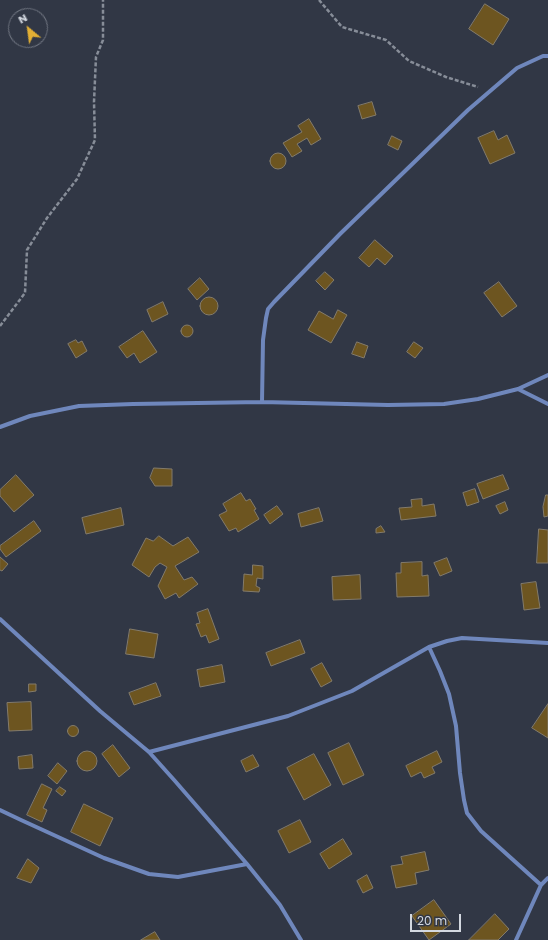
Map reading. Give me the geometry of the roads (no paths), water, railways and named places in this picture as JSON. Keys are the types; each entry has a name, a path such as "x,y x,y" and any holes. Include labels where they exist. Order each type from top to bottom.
{"street":[{"path":"262,402 263,340 268,309 340,234 468,110 517,68 543,56 548,56"},
{"path":"0,427 30,416 79,406 262,402 444,404 478,399 518,389 548,375"},
{"path":"518,389 548,404"},
{"path":"0,619 100,711 149,752 248,864 280,905 301,940"},
{"path":"149,752 295,713 352,691 429,647 447,641 462,638 548,643"},
{"path":"429,647 449,694 456,726 460,773 467,813 481,831 541,885"},
{"path":"0,810 104,858 149,874 178,877 248,864"},
{"path":"516,940 541,885 548,878"}]}
